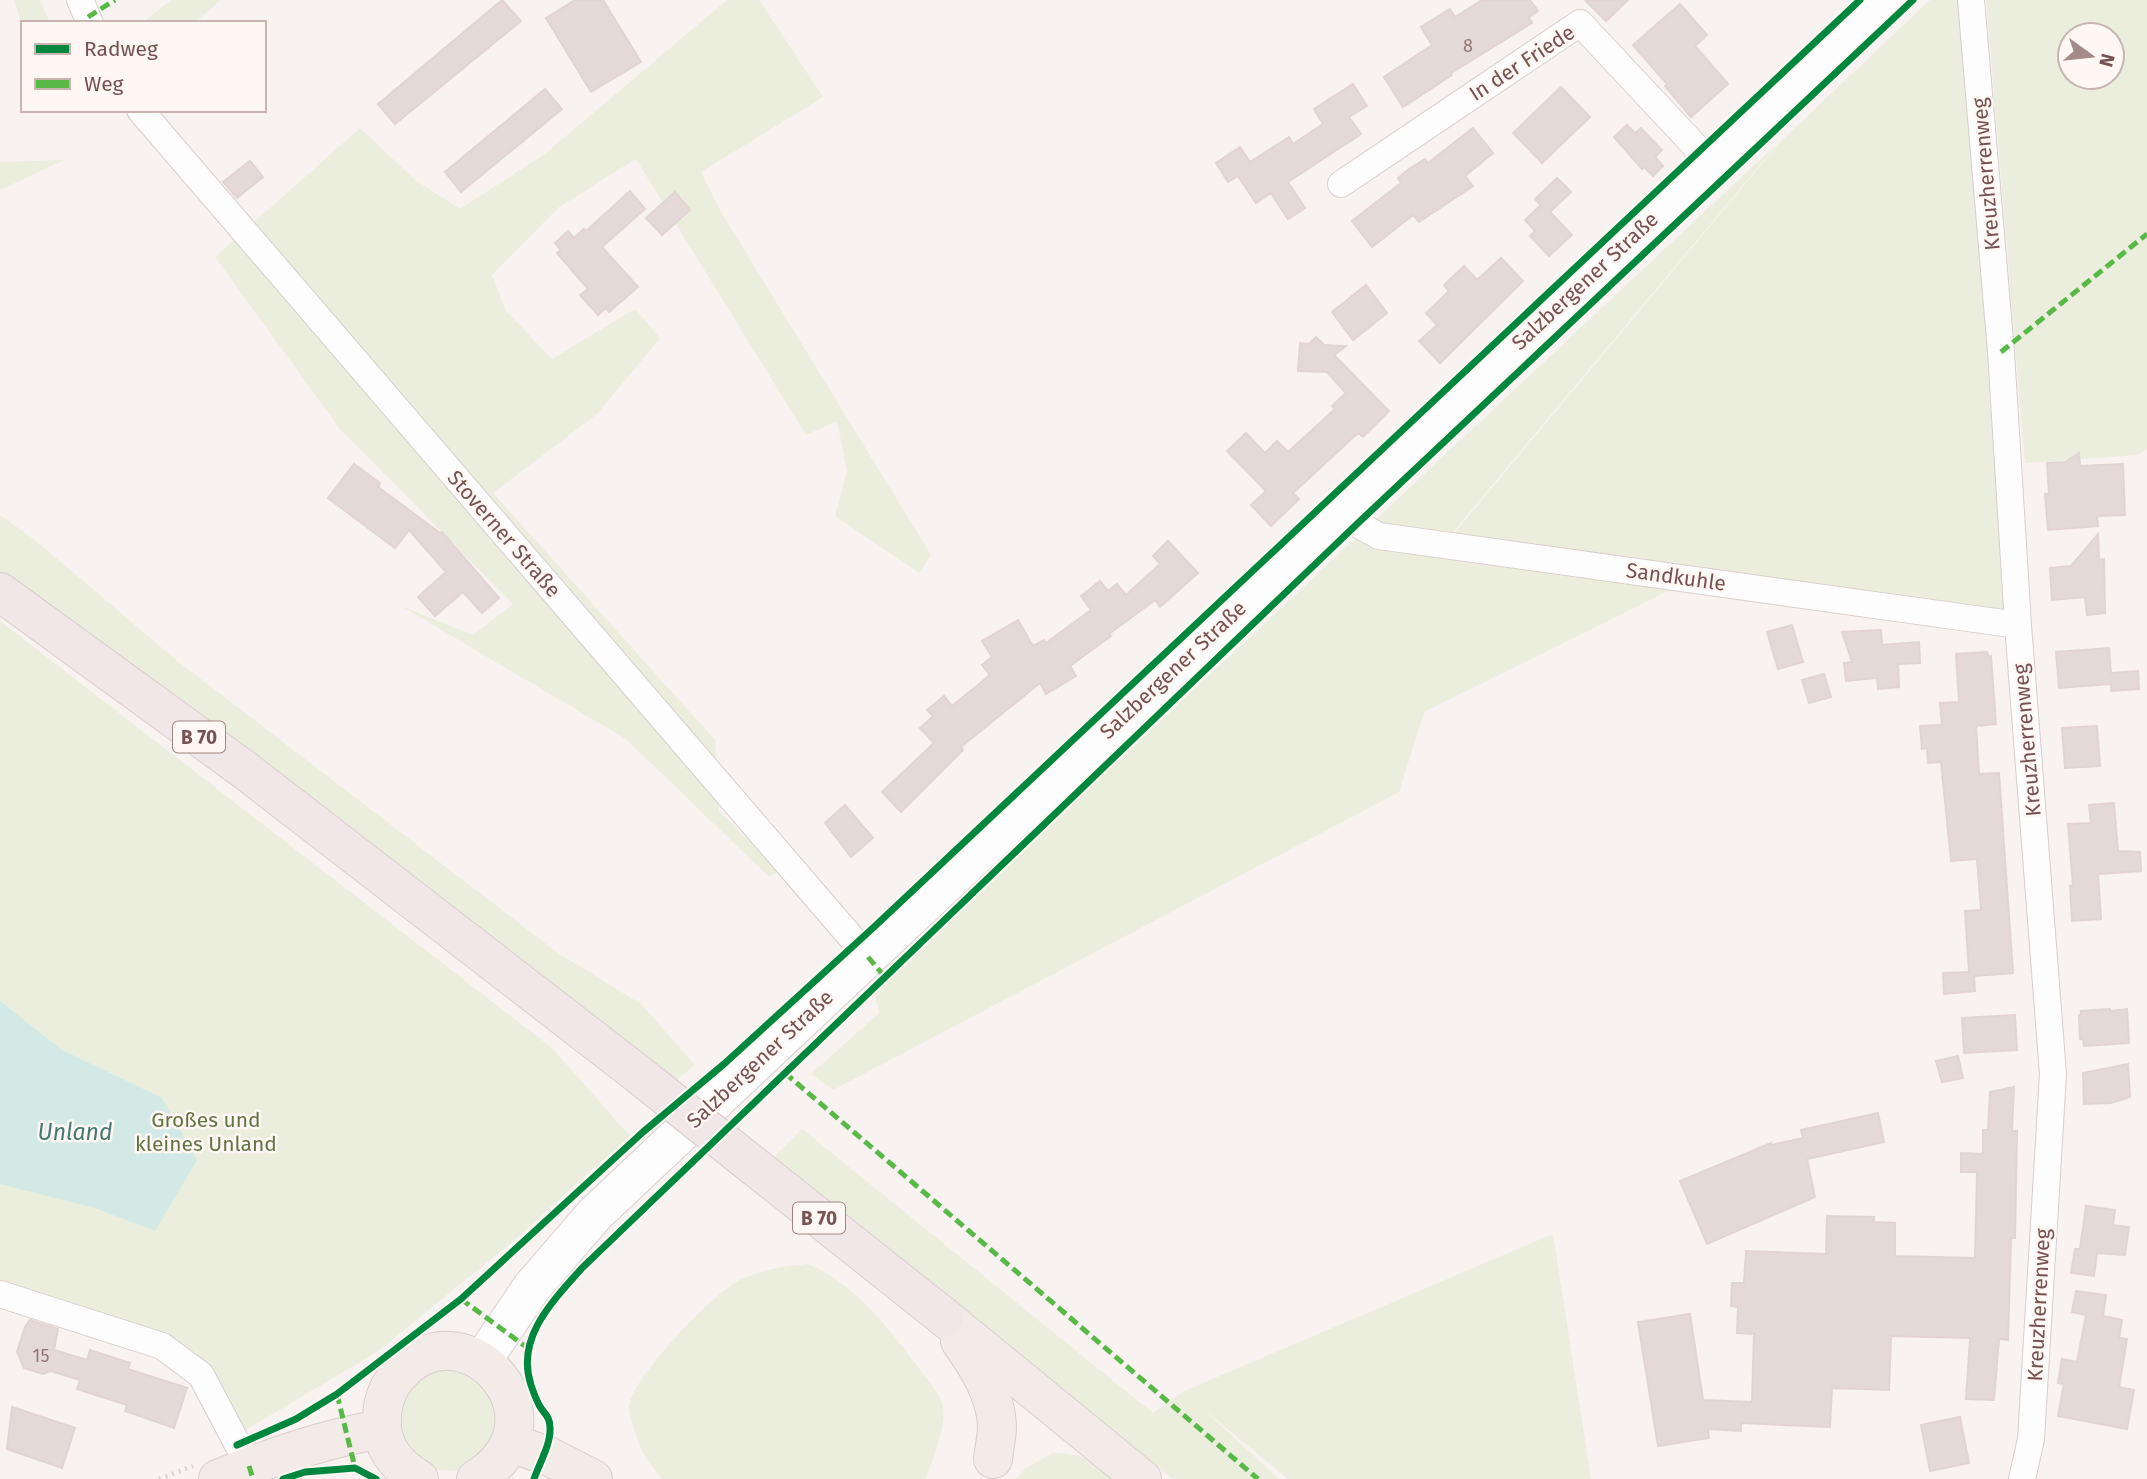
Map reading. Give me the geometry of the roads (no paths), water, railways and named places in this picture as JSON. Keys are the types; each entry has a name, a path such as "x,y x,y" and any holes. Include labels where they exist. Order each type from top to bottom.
{"highway":[{"name":"B 70","path":"0,592 257,779 638,1074 944,1317"}],"main road":[{"name":"Salzbergener Straße","path":"482,1361 532,1287 595,1214 1887,0"},
{"name":"B 70","path":"944,1317 1142,1479"},
{"name":"B 70","path":"944,1317 974,1361 994,1406 997,1427 985,1469"},
{"path":"419,1479 395,1461 386,1446 381,1429 382,1404 392,1381 410,1363 433,1353 458,1352 482,1361 497,1373 507,1388 513,1406 514,1424 510,1443 489,1471 476,1479"},
{"path":"985,1469 1044,1397"},
{"path":"233,1473 301,1447 381,1429"},
{"path":"510,1443 546,1455 593,1479"}],"street":[{"path":"80,0 89,21"},
{"name":"Kreuzherrenweg","path":"1971,0 2001,352 2018,625 2053,1074 2031,1439 2022,1479"},
{"name":"In der Friede","path":"1341,184 1580,23 1711,163"},
{"name":"Stoverner Straße","path":"142,112 867,957"},
{"name":"Sandkuhle","path":"1339,514 1379,536 2018,625"},
{"path":"0,1294 162,1346 201,1375 233,1473"}],"water":[{"name":"Unland","path":"0,1001 62,1050 162,1098 197,1160 155,1231 95,1208 0,1184"}],"park label":[{"name":"Großes und kleines Unland","path":"206,1132"}]}
